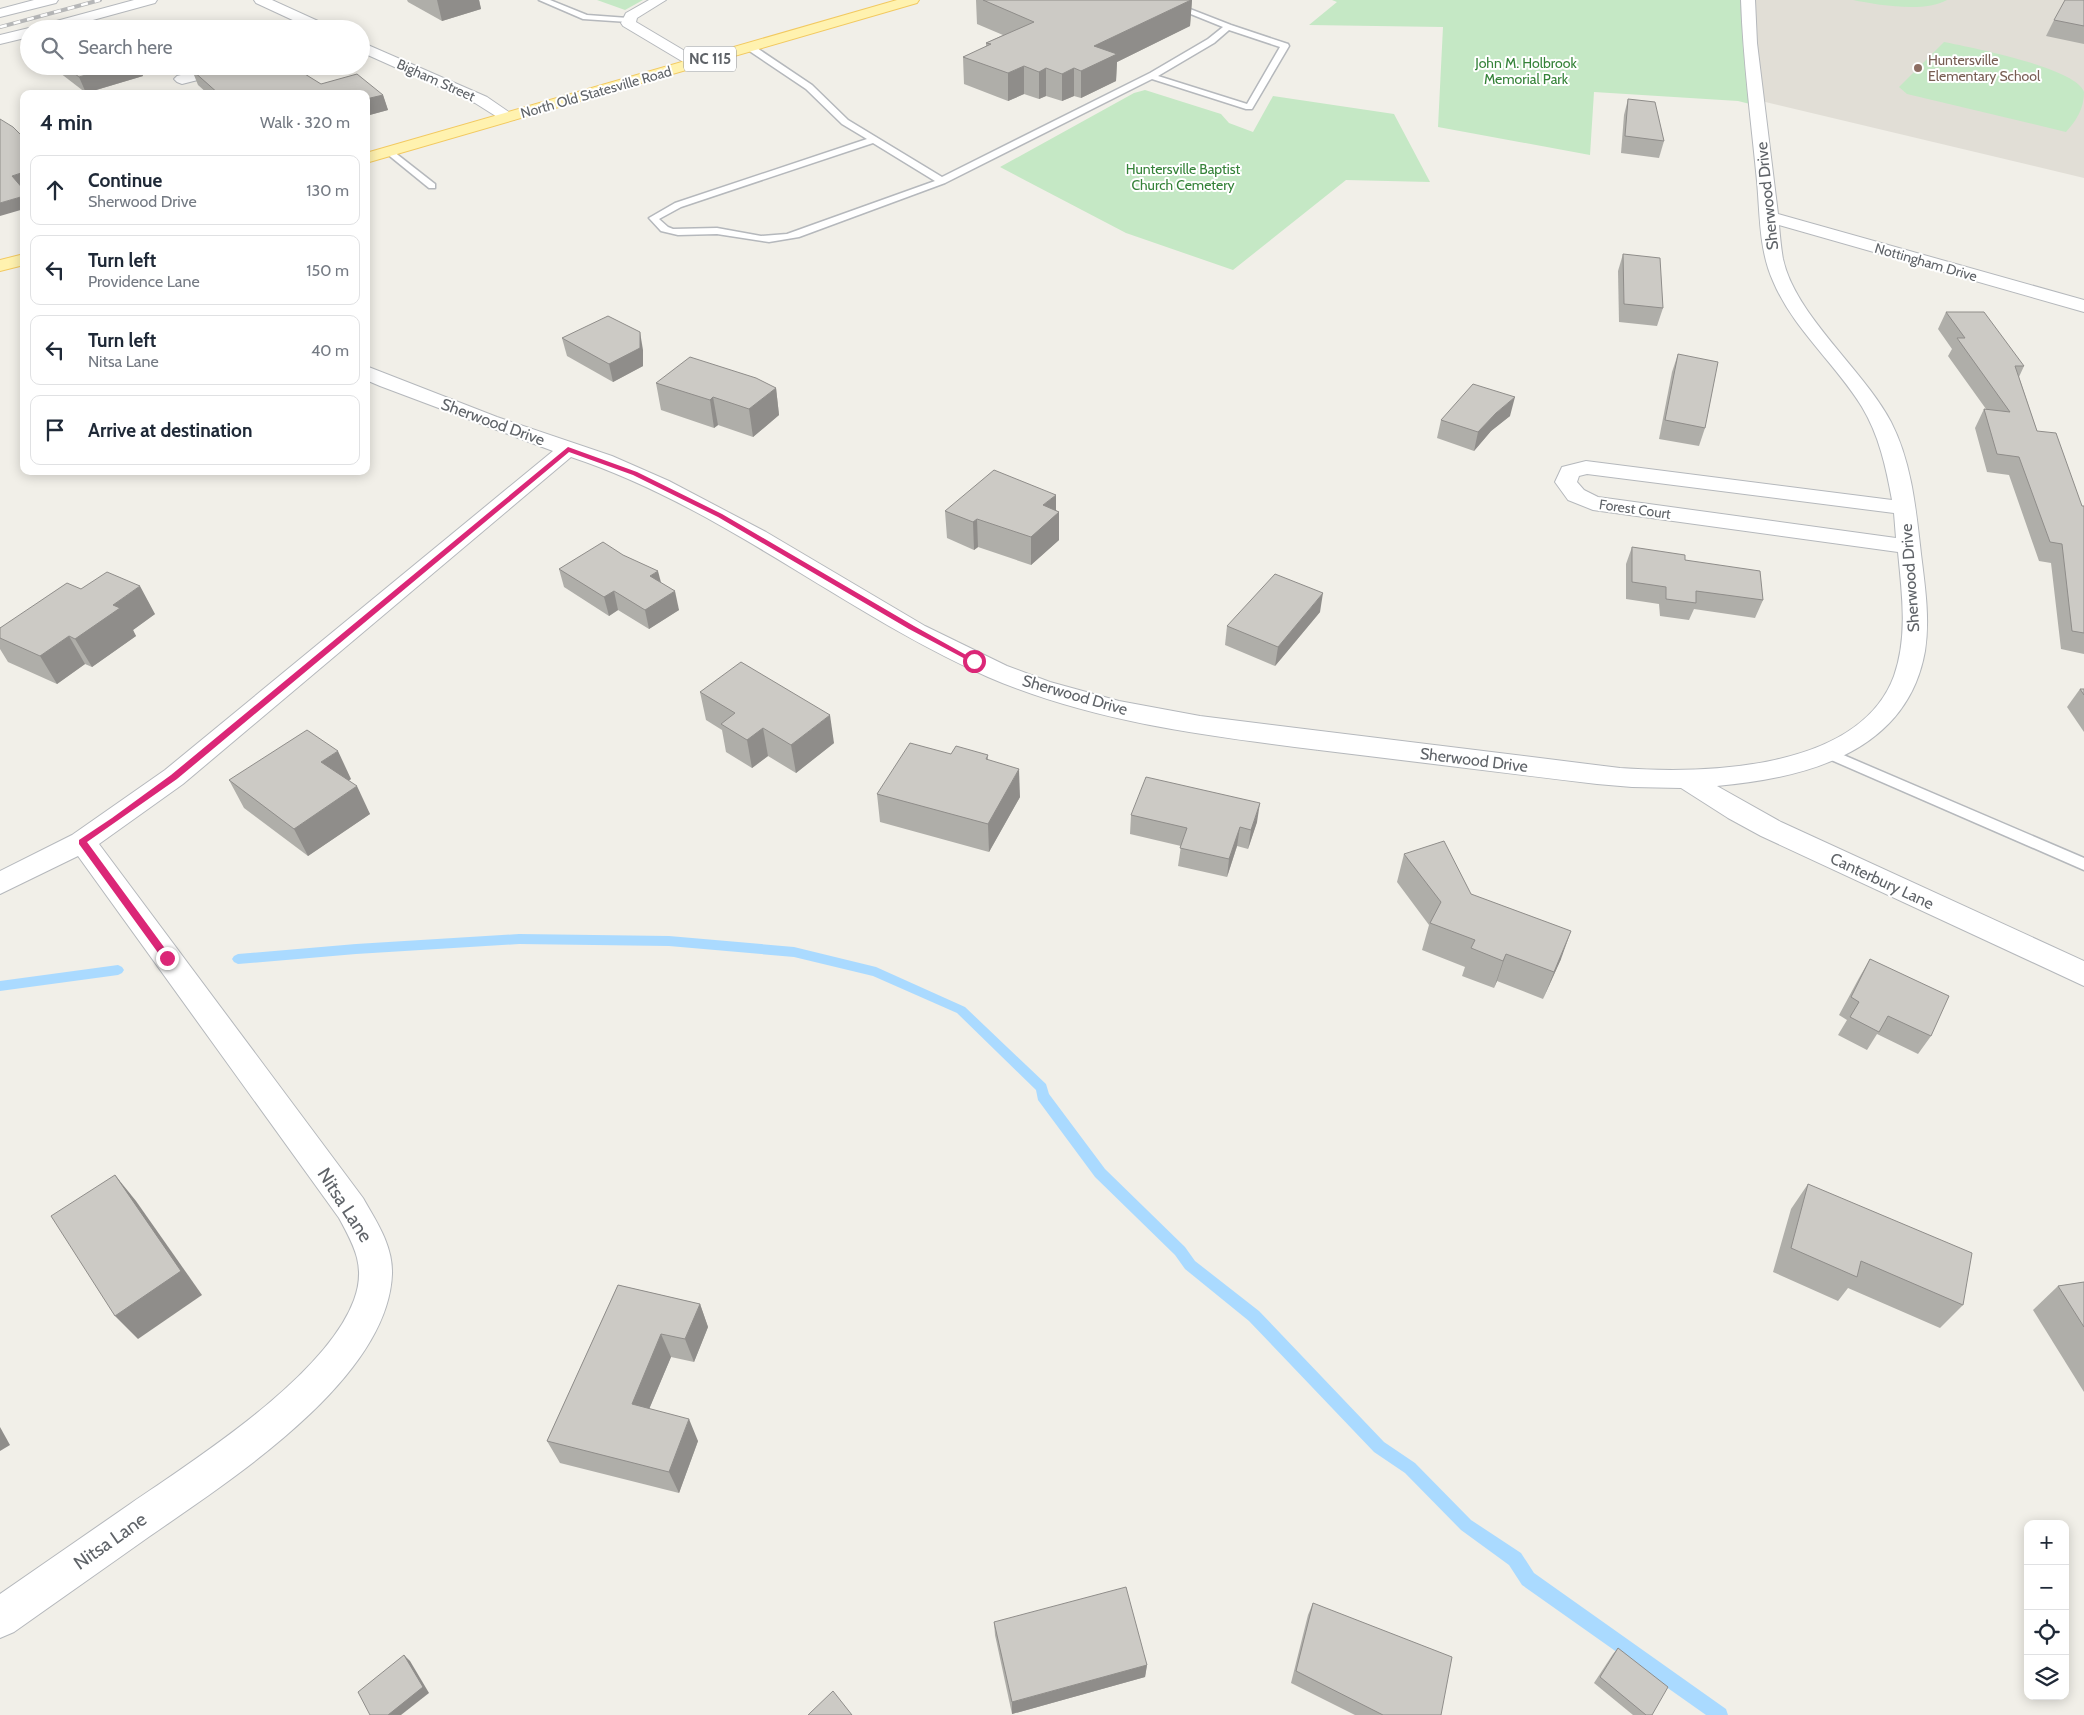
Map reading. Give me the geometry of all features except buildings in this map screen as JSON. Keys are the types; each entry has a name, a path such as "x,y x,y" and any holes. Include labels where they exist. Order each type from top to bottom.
{"main road":[{"name":"North Old Statesville Road","path":"370,157 912,0"},
{"path":"0,266 20,261"}],"street":[{"path":"0,13 51,0"},
{"path":"76,20 150,0"},
{"path":"261,0 304,20"},
{"path":"659,0 637,12 628,20 628,23 695,64"},
{"name":"Sherwood Drive","path":"370,374 520,433 635,474 720,516 911,628 974,661 1037,687 1083,701 1142,715 1239,730 1454,758 1632,778 1686,779 1765,770 1827,753 1855,740 1883,716 1898,694 1910,665 1914,637 1914,589 1904,508 1896,468 1883,427 1870,404 1793,305 1781,282 1774,260 1750,43 1748,0"},
{"path":"0,40 20,34"},
{"name":"Bigham Street","path":"370,50 481,100 508,117"},
{"path":"182,79 199,75"},
{"name":"Nottingham Drive","path":"1769,217 2084,306"},
{"path":"0,883 82,842 174,777 568,449"},
{"name":"Forest Court","path":"1904,508 1586,467 1570,472 1566,482 1576,495 1592,503 1909,548"},
{"name":"Canterbury Lane","path":"1686,779 1770,829 2084,974"},
{"name":"Nitsa Lane","path":"0,1618 175,1496 276,1421 335,1364 358,1331 371,1300 375,1268 373,1249 351,1208 82,842"}],"lane":[{"path":"543,0 586,17 628,20"},
{"path":"1151,76 1249,108 1285,46 1228,27 1212,19 1160,0"},
{"path":"872,140 678,205 654,218 658,226 669,231 684,233 726,231 745,237 769,239 792,236 912,194 942,181 1151,76 1211,41 1228,27"},
{"path":"751,48 795,75 809,86 845,122 942,181"},
{"path":"389,151 432,186"},
{"path":"1827,753 2084,864"}],"shaded area":[{"name":"Huntersville Elementary School","path":"1748,0 2084,0 2084,178 1757,100"}],"green space":[{"path":"597,0 643,0 625,10"},
{"name":"John M. Holbrook Memorial Park","path":"1332,0 1748,0 1758,106 1738,101 1594,92 1590,155 1438,127 1443,27 1309,25 1337,2"},
{"path":"1853,0 1947,0 1926,6 1901,7"},
{"path":"1944,42 2021,60 2063,75 2077,83 2084,92 2083,104 2079,114 2066,132 1907,94 1899,87"},
{"name":"Huntersville Baptist Church Cemetery","path":"1145,90 1221,114 1229,123 1253,132 1273,96 1394,114 1430,182 1346,180 1233,270 1126,233 1000,167 1134,93"}],"waterway":[{"path":"238,959 356,949 519,939 669,941 794,952 876,972 961,1010 1042,1088 1043,1096 1100,1173 1180,1251 1190,1265 1254,1316 1379,1447 1410,1468 1466,1525 1515,1559 1528,1579 1720,1715"},
{"path":"0,986 118,970"}],"railway":[{"path":"26,20 100,0"},
{"path":"0,27 20,22"}],"place":[{"name":"Huntersville Elementary School","path":"1918,68"}],"route":[{"path":"167,958 82,842 174,777 568,449 635,474 720,516 911,628 974,661"}]}
